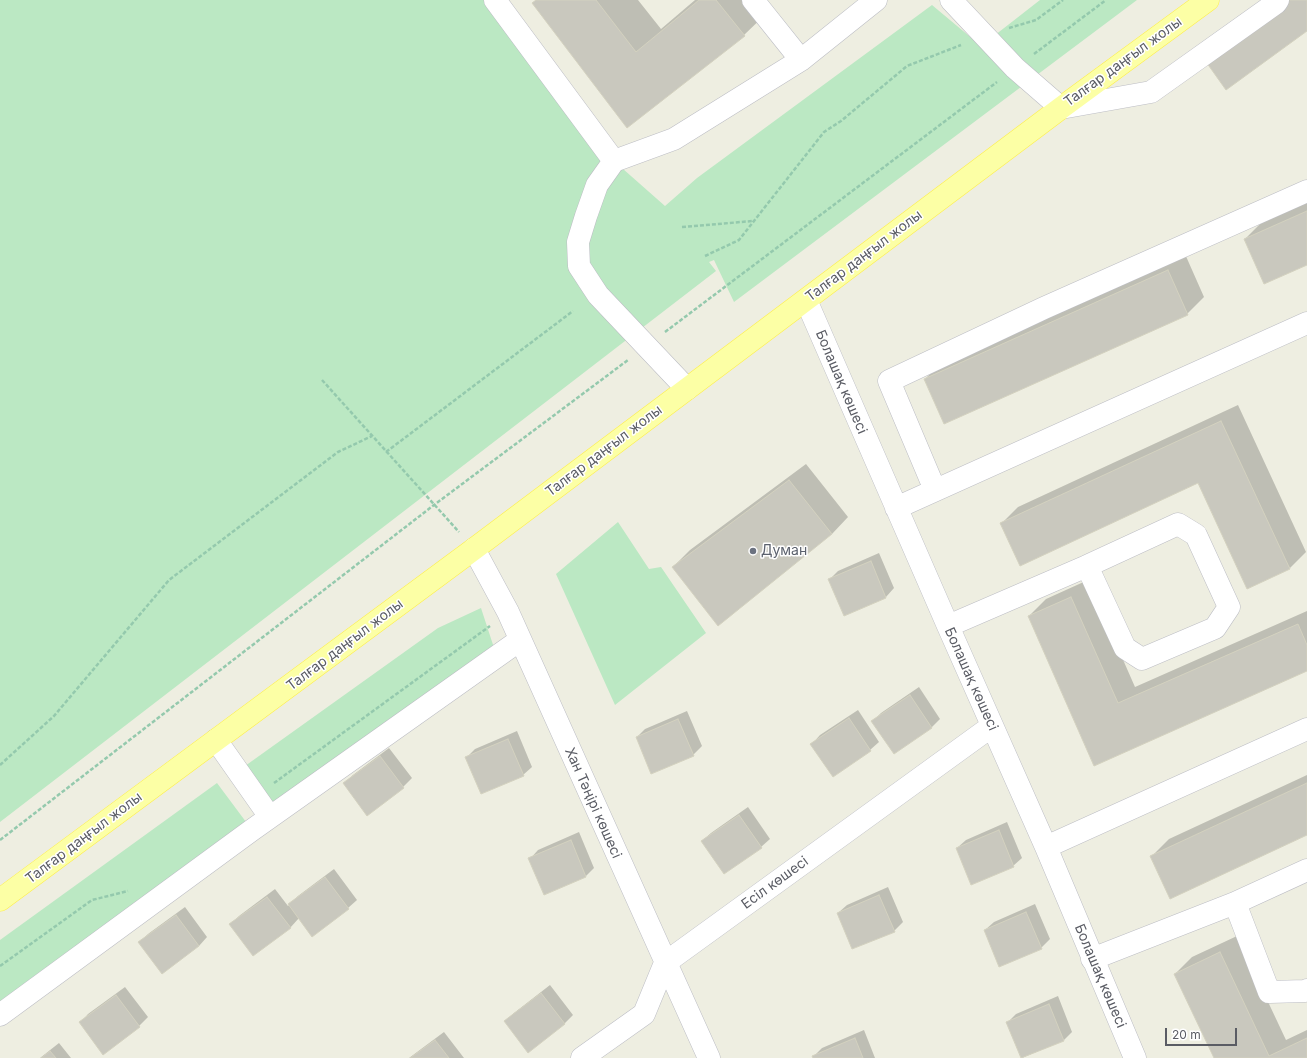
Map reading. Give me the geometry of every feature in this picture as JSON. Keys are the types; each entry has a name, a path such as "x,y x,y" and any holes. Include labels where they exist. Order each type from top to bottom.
{"main road":[{"name":"Талғар даңғыл жолы","path":"0,900 474,549 1208,0"}],"street":[{"path":"495,0 614,161"},
{"path":"753,0 801,60"},
{"path":"687,389 598,295 579,266 578,242 597,185 614,161 674,139 801,60 876,0"},
{"path":"952,0 1015,68 1062,108 1152,92 1276,3 1278,0"},
{"path":"935,490 888,381 1044,308 1307,191"},
{"name":"Болашақ көшесі","path":"806,300 1046,847 1135,1058"},
{"path":"896,508 1307,323"},
{"path":"948,626 1087,566 1178,524 1196,535 1229,607 1215,628 1142,659 1125,648 1087,566"},
{"name":"Хан Тәңірі көшесі","path":"474,549 508,612 709,1058"},
{"path":"0,1015 270,817 520,640"},
{"name":"Есіл көшесі","path":"665,963 992,726"},
{"path":"1046,847 1307,729"},
{"path":"216,740 270,817"},
{"path":"1092,959 1235,903 1307,870"},
{"path":"1235,903 1269,992 1307,990"},
{"path":"582,1058 644,1014 665,963"}],"path":[{"path":"704,256 739,240 824,132 841,121 907,66 985,36 1036,20 1063,0"},
{"path":"0,840 434,505 1106,0"},
{"path":"682,227 754,222"},
{"path":"386,452 573,311"},
{"path":"322,380 474,549"},
{"path":"0,765 54,716 169,580 338,452 372,436"}],"green space":[{"path":"0,0 495,0 614,161 665,206 697,178 932,5 981,46 1040,0 1137,0 734,302 714,260 709,262 716,271 0,822"},
{"path":"618,522 649,569 661,567 706,633 615,705 556,574"},
{"path":"481,608 497,657 270,817 238,771 438,628"},
{"path":"217,783 252,830 0,1010 0,940"}],"building":[{"path":"536,0 596,0 636,52 699,0 716,0 745,36 627,128 532,3"},
{"path":"1285,0 1307,0 1307,31 1226,90 1204,59"},
{"path":"1307,211 1307,265 1264,284 1244,239"},
{"path":"1168,270 1188,315 944,424 924,379"},
{"path":"1221,421 1290,569 1247,589 1198,483 1020,566 1000,523"},
{"name":"Думан","path":"789,480 832,534 718,626 672,567"},
{"path":"871,561 886,598 844,616 828,579"},
{"path":"1071,597 1118,703 1298,624 1307,645 1307,671 1094,766 1028,616"},
{"path":"910,695 932,728 894,754 871,721"},
{"path":"849,718 871,751 833,777 810,744"},
{"path":"678,719 694,756 651,774 636,737"},
{"path":"508,739 524,776 481,794 465,757"},
{"path":"380,756 404,788 367,816 343,783"},
{"path":"1307,783 1307,835 1170,899 1150,856"},
{"path":"739,815 762,848 724,874 701,841"},
{"path":"999,830 1014,867 971,885 956,848"},
{"path":"571,840 586,877 544,895 528,858"},
{"path":"325,877 349,909 312,937 288,904"},
{"path":"879,895 895,932 852,949 837,913"},
{"path":"267,897 291,928 253,956 229,924"},
{"path":"1026,912 1042,949 999,967 984,930"},
{"path":"176,915 199,946 162,974 138,942"},
{"path":"1220,952 1269,1056 1307,1038 1307,1058 1214,1058 1174,974"},
{"path":"541,993 565,1024 528,1053 504,1021"},
{"path":"116,995 140,1027 103,1055 79,1022"},
{"path":"1049,1004 1064,1041 1021,1058 1006,1022"},
{"path":"855,1038 863,1058 813,1058 812,1056"},
{"path":"435,1040 449,1058 410,1058"},
{"path":"50,1051 56,1058 41,1058"}],"place":[{"name":"Думан","path":"753,551"}]}
